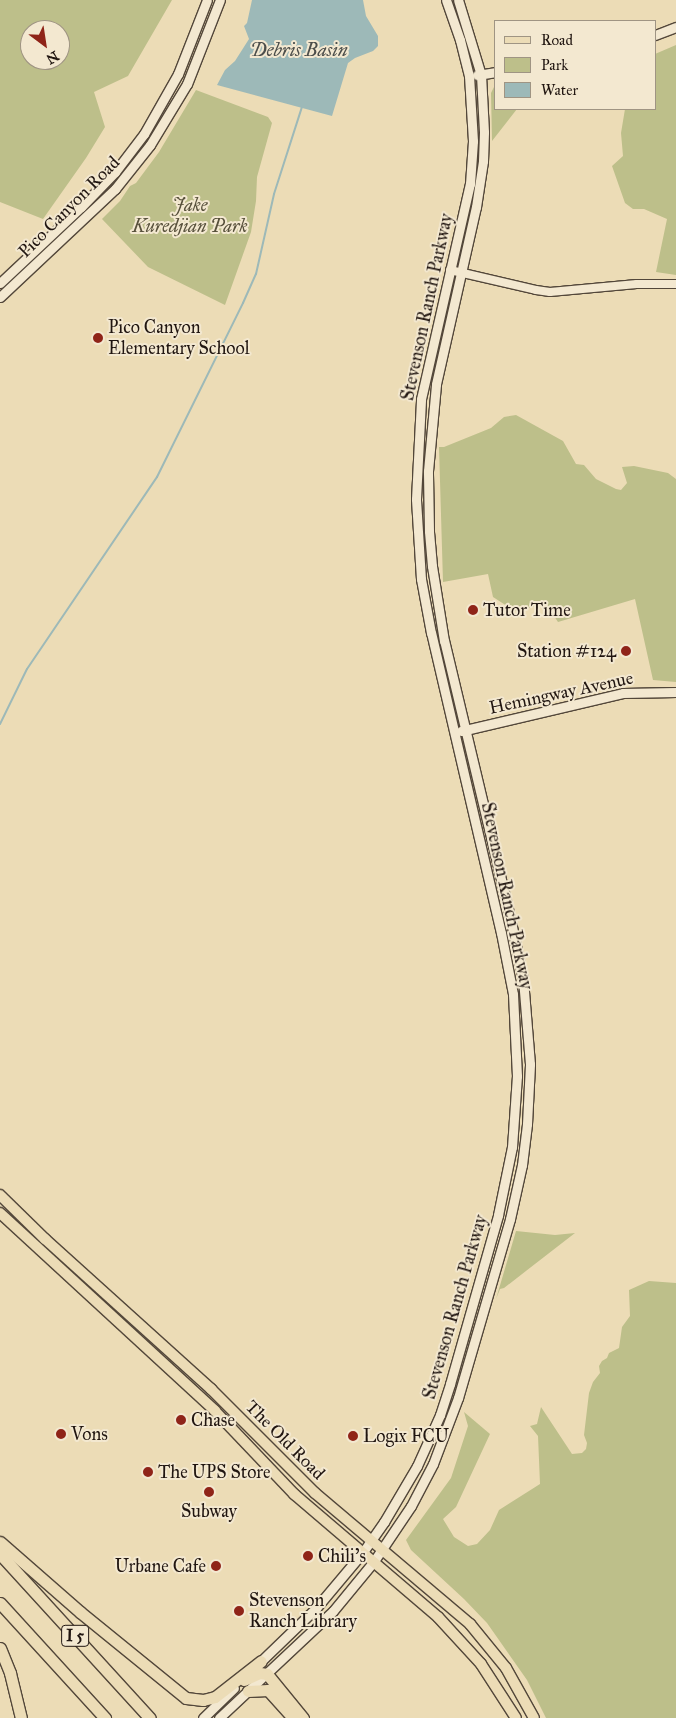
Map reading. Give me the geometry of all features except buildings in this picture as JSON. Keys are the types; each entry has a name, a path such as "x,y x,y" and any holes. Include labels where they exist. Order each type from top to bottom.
{"highway":[{"path":"0,1542 172,1688 191,1700 215,1697 261,1660"},
{"name":"I 5","path":"0,1554 150,1718"},
{"name":"I 5","path":"0,1603 105,1718"},
{"path":"0,1648 10,1673 21,1718"},
{"path":"239,1684 254,1675 267,1674 303,1718"},
{"path":"248,1692 268,1690 293,1718"}],"main road":[{"name":"Pico Canyon Road","path":"0,283 81,208 115,172 144,134 178,74 207,0"},
{"name":"Pico Canyon Road","path":"0,297 115,189 150,145 187,84 220,0"},
{"name":"Stevenson Ranch Parkway","path":"203,1718 316,1608 372,1540 418,1466 440,1415 498,1215 513,1138 517,1076 513,994 501,933 431,633 421,579 416,500 421,399 470,177 473,128 469,76 460,40 446,0"},
{"name":"Stevenson Ranch Parkway","path":"219,1718 319,1626 383,1549 421,1488 442,1442 458,1398 510,1219 522,1165 527,1124 530,1064 522,980 510,917 438,611 432,566 428,505 428,471 436,384 476,207 483,161 484,132 481,75 458,0"},
{"path":"656,35 676,27"},
{"path":"469,76 493,72"},
{"name":"Hemingway Avenue","path":"453,732 623,693 676,692"},
{"name":"The Old Road","path":"0,1195 52,1245 211,1389 290,1470 481,1636 506,1668 534,1718"},
{"name":"The Old Road","path":"0,1213 215,1411 294,1494 438,1617 468,1648 494,1681 516,1718"}],"street":[{"path":"450,270 550,292 637,284 676,284"}],"green space":[{"path":"0,0 172,0 128,76 94,92 105,127 86,158 43,219 0,202"},
{"path":"676,45 676,275 656,272 667,219 644,209 633,209 625,203 612,166 623,156 621,133 625,110 656,110 656,54"},
{"path":"493,89 493,110 516,110 492,141 491,93"},
{"name":"Jake Kuredjian Park","path":"196,90 268,117 272,123 257,177 256,201 251,232 225,305 148,267 102,219 120,201 130,186 136,183 159,152"},
{"path":"516,415 563,441 576,464 584,465 596,479 616,489 621,490 627,483 622,467 634,466 668,473 676,479 676,682 653,680 635,599 558,622 546,604 511,612 507,606 493,597 488,574 443,582 439,447 444,447 491,428 504,417"},
{"path":"516,1231 555,1235 575,1233 504,1288 500,1289 496,1299"},
{"path":"649,1281 676,1283 676,1718 546,1718 527,1680 487,1623 411,1550 406,1540 451,1478 468,1426 464,1412 490,1434 456,1507 443,1519 454,1537 468,1546 477,1544 490,1530 499,1510 540,1484 538,1436 530,1426 537,1424 541,1407 572,1454 582,1453 586,1449 587,1443 584,1435 589,1393 593,1382 600,1373 599,1366 609,1353 619,1348 622,1327 630,1316 629,1290"}],"water":[{"name":"Debris Basin","path":"252,0 363,0 366,16 378,36 378,46 373,51 348,63 332,116 217,85 225,70 235,61 249,39 244,26 247,23"}],"waterway":[{"path":"0,724 27,669 157,477 243,303 256,274 274,194 302,107"}],"place":[{"name":"Pico Canyon Elementary School","path":"98,338"},
{"name":"Tutor Time","path":"473,610"},
{"name":"Station #124","path":"626,651"},
{"name":"Chase","path":"181,1420"},
{"name":"Vons","path":"61,1434"},
{"name":"Logix FCU","path":"353,1436"},
{"name":"The UPS Store","path":"148,1472"},
{"name":"Subway","path":"209,1492"},
{"name":"Chili's","path":"308,1556"},
{"name":"Urbane Cafe","path":"216,1566"},
{"name":"Stevenson Ranch Library","path":"239,1611"}]}
